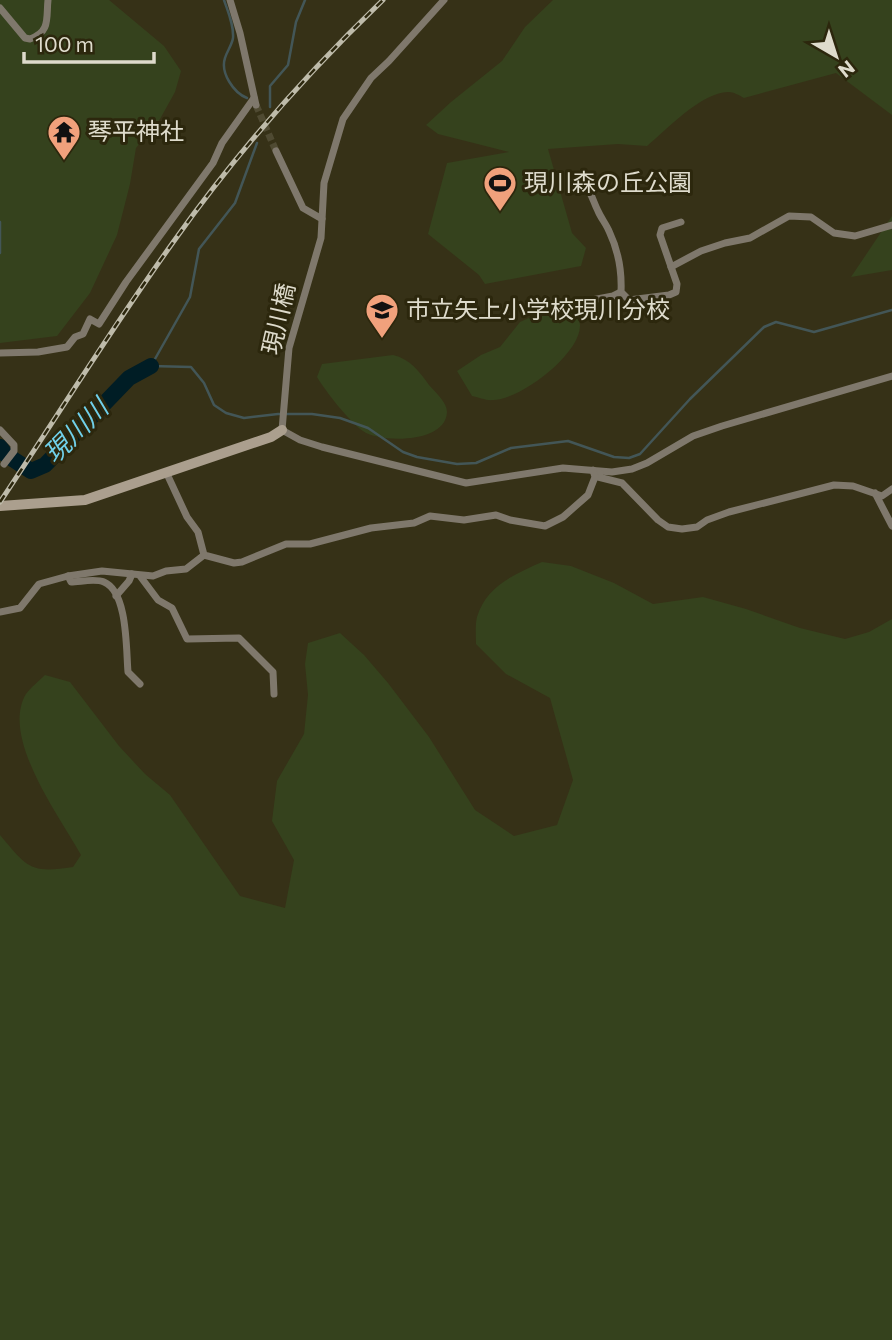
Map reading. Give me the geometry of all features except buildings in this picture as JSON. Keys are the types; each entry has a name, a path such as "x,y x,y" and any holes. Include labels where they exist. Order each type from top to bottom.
{"street":[{"path":"0,8 25,38 30,39 45,30 48,22 48,0"},
{"path":"0,353 38,352 67,347 75,337 83,334 90,319 99,324 126,282 213,163 222,143 255,102 230,0"},
{"name":"現川橋","path":"283,426 289,348 321,238 324,183 343,119 371,78 444,0"},
{"path":"276,151 303,208 322,219"},
{"path":"582,182 592,191 598,213 616,248 622,278 621,292 629,300 669,296 676,292 677,284 660,235 662,228 681,222"},
{"path":"671,267 701,251 750,238 789,216 811,217 834,233 855,236 892,225"},
{"path":"576,303 621,292"},
{"path":"0,506 85,500 271,438 283,426 300,440 311,444 466,484 563,468 632,470 693,436 892,376"},
{"path":"0,430 14,445 14,451 3,463 0,472"},
{"path":"597,471 598,478 622,483 668,527 682,529 697,527 729,512 834,485 853,486 882,496 892,489"},
{"path":"204,555 234,563 242,562 286,544 310,544 371,528 414,523 430,516 464,520 496,515 545,526 563,517 588,495 597,471"},
{"path":"167,474 187,517 198,532 204,555"},
{"path":"875,493 892,526"},
{"path":"0,612 20,608 37,590 39,584 90,571 152,576 176,568 186,569 204,555"},
{"path":"116,596 136,575"},
{"path":"136,575 158,600 172,608 187,639 239,638 273,672 274,694"},
{"path":"68,576 71,582 102,580 111,586 126,624 128,671 140,684"}],"green space":[{"path":"0,0 109,0 164,46 181,71 175,92 160,119 136,148 117,235 90,293 57,336 0,343"},
{"path":"553,0 892,0 892,115 836,73 744,98 731,92 719,93 697,104 647,146 618,144 548,149 572,233 586,248 581,266 485,284 479,275 428,234 447,163 509,152 438,134 426,125 502,61 525,27"},
{"path":"892,216 892,270 851,277"},
{"path":"569,300 580,325 578,337 560,361 533,384 505,398 491,400 472,396 457,371 481,355 500,347 520,322"},
{"path":"393,355 414,366 445,405 447,412 444,422 436,430 411,438 396,439 371,435 351,420 317,377 322,364"},
{"path":"542,562 571,566 614,583 653,604 703,597 800,628 845,639 869,632 892,619 892,1340 0,1340 0,835 24,861 38,868 73,867 81,855 48,799 26,754 20,712 26,694 45,675 70,682 119,746 145,774 170,795 240,896 285,908 294,860 272,821 277,781 304,734 308,695 305,664 308,643 340,633 388,683 429,737 475,810 514,836 557,825 573,780 550,698 506,674 476,644 477,617 487,597 503,582"}],"waterway":[{"path":"224,0 233,33 224,64 226,76 233,87 247,98"},
{"path":"270,107 270,86 288,65 296,22 305,0"},
{"path":"257,143 235,203 199,249 190,297 151,366 191,367 204,383 214,405 226,413 244,418 278,414 312,414 340,418 368,428 403,452 457,464 476,463 511,448 568,441 614,457 629,458 640,454 690,399 764,327 776,322 814,332 892,310"},
{"path":"0,222 0,253"},
{"name":"現川川","path":"0,447 5,454 31,471 45,465 129,378 151,366"}],"tunnel":[{"path":"256,105 276,151"}],"railway":[{"path":"0,502 129,305 197,209 273,116 327,56 383,0"}],"place":[{"name":"琴平神社","path":"64,162"},
{"name":"現川森の丘公園","path":"500,213"},
{"name":"市立矢上小学校現川分校","path":"382,340"}]}
